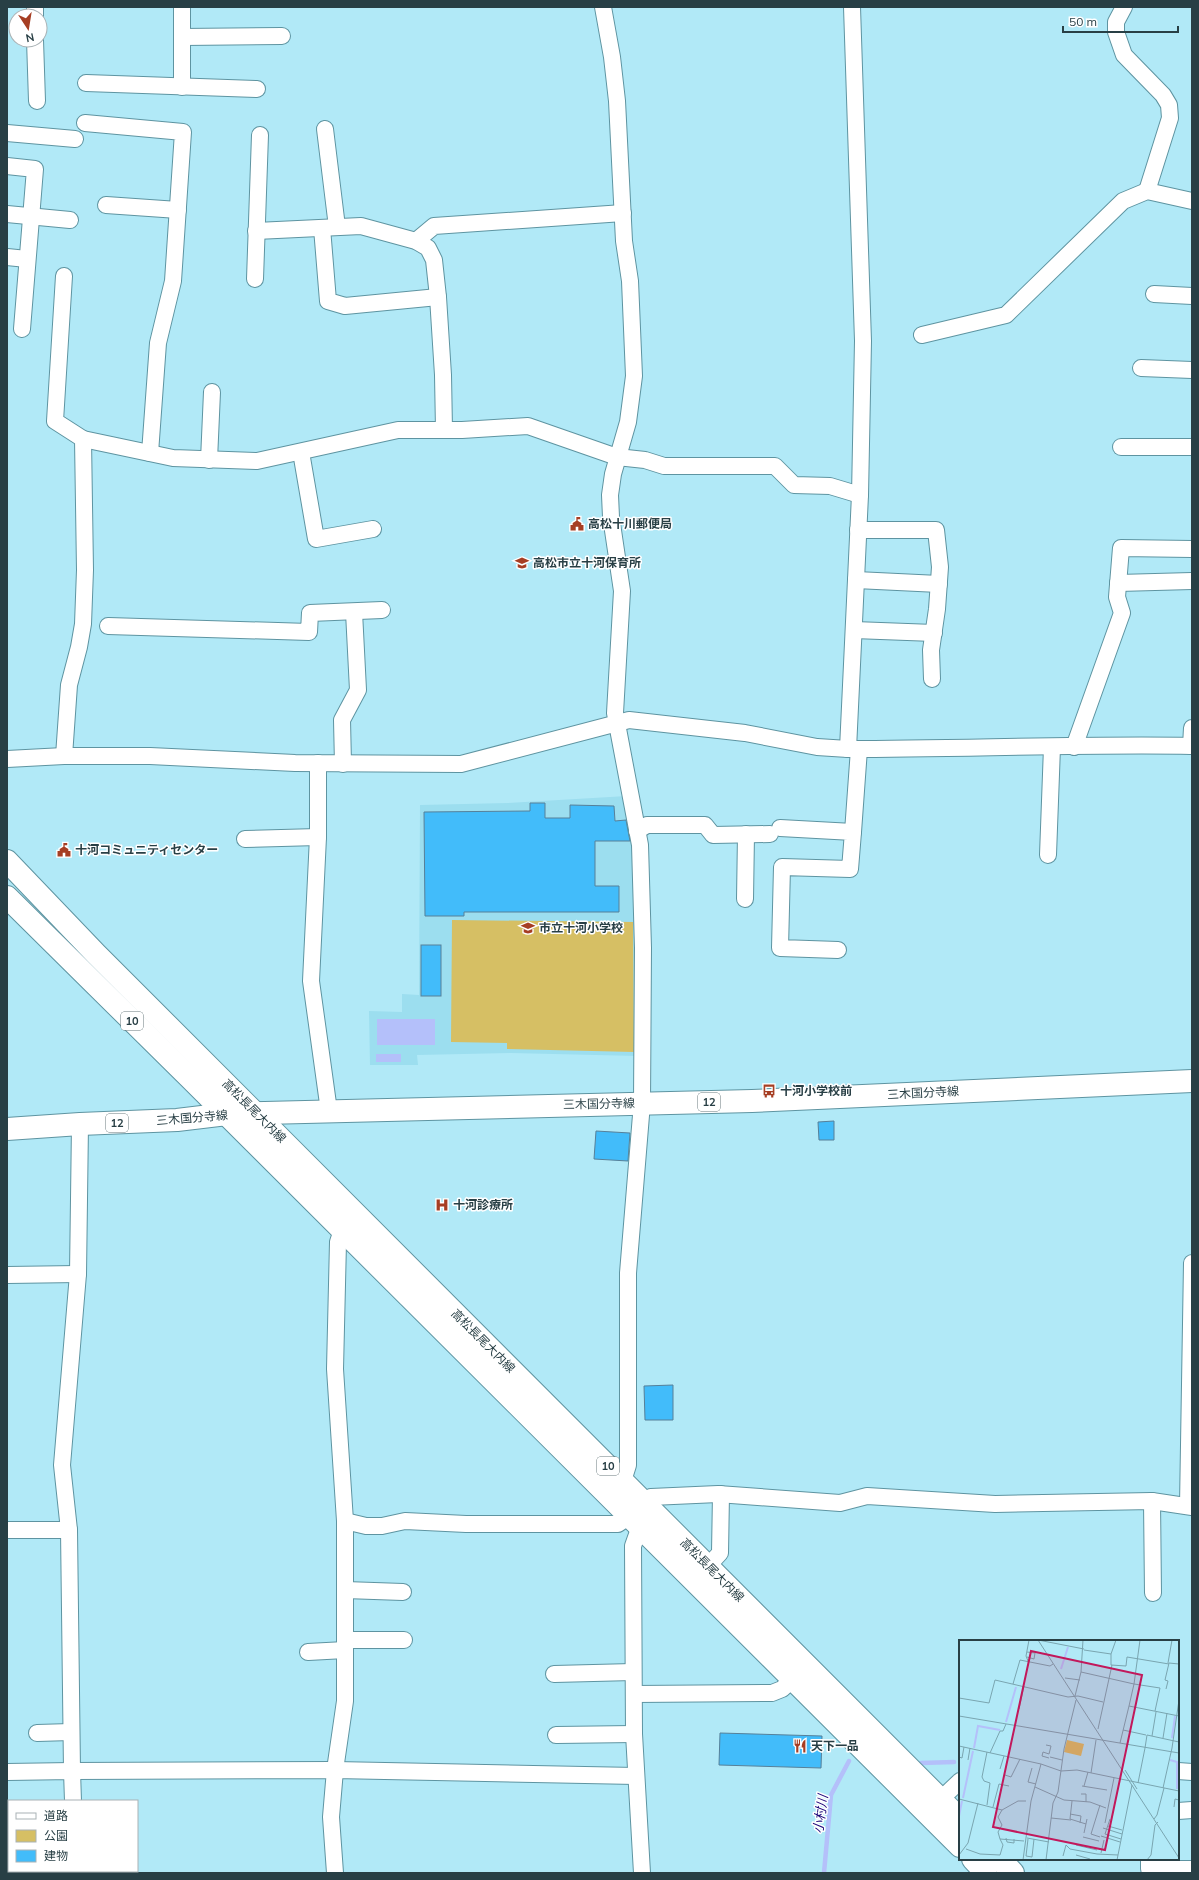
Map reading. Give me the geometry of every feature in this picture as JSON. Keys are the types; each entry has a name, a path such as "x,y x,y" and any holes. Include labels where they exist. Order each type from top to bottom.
{"main road":[{"name":"高松長尾大内線","path":"7,861 96,954 255,1113 642,1515 793,1679 959,1845"},
{"name":"高松長尾大内線","path":"7,897 342,1230 617,1490"},
{"name":"三木国分寺線","path":"7,1129 177,1120 227,1114 767,1100 1192,1081"},
{"name":"高松長尾大内線","path":"642,1515 708,1566 959,1818"},
{"path":"974,1860 986,1873"},
{"path":"1001,1860 1013,1873"}],"street":[{"path":"182,7 182,87"},
{"path":"603,7 612,57 617,101 624,241 630,281 634,376 628,422 617,457 610,496 611,518 622,591 615,713 640,845 643,948 642,1103 628,1273 628,1465 617,1490"},
{"path":"838,950 780,948 782,867 850,869 853,832 854,630 860,495 863,341 852,7"},
{"path":"1124,7 1116,22 1116,32 1124,55 1163,95 1169,105 1170,118 1147,191"},
{"path":"182,36 282,36"},
{"path":"36,48 36,101"},
{"path":"86,84 257,89"},
{"path":"85,123 183,132 173,281 158,342 150,453"},
{"path":"325,129 329,227 328,301 345,306 438,297"},
{"path":"7,134 75,139"},
{"path":"255,280 260,135"},
{"path":"7,166 35,169 22,329"},
{"path":"922,335 1006,315 1123,200 1147,191 1192,201"},
{"path":"106,205 178,210"},
{"path":"416,241 434,226 623,213"},
{"path":"7,214 70,220"},
{"path":"256,231 361,226 416,241 428,248 434,260 438,297 443,375 444,430"},
{"path":"7,257 27,259"},
{"path":"64,276 55,421 83,439 173,458 257,462 398,430 444,430 528,426 617,457 645,460 664,466 775,466 794,485 830,486 860,495"},
{"path":"1154,294 1192,296"},
{"path":"1141,368 1192,370"},
{"path":"209,460 212,392"},
{"path":"64,756 69,685 79,647 83,624 85,570 83,439"},
{"path":"1120,447 1192,447"},
{"path":"301,452 316,539 373,529"},
{"path":"858,530 936,530 940,568 932,650 932,679"},
{"path":"1074,747 1122,613 1117,597 1121,548 1192,548"},
{"path":"856,580 939,584"},
{"path":"1118,583 1192,581"},
{"path":"108,626 309,632 310,613 382,610"},
{"path":"343,764 342,720 358,690 354,612"},
{"path":"854,630 934,633"},
{"path":"7,759 64,756 150,756 343,764 461,764 629,720 745,733 817,747 854,749 1074,747 1128,745 1192,746 1192,728"},
{"path":"1048,855 1052,747"},
{"path":"318,763 318,837 311,981 329,1111"},
{"path":"637,831 647,825 705,825 713,835 775,831 853,832"},
{"path":"745,899 746,834"},
{"path":"245,839 318,837"},
{"path":"73,1800 69,1530 62,1465 78,1274 80,1124"},
{"path":"335,1873 332,1817 335,1770 345,1701 344,1521 335,1369 338,1242 342,1230"},
{"path":"642,1873 634,1734 633,1546 642,1515 652,1497 721,1494 840,1503 867,1496 995,1504 1152,1501 1190,1506 1192,1263"},
{"path":"7,1275 78,1274"},
{"path":"708,1566 720,1553 721,1494"},
{"path":"1152,1501 1153,1593"},
{"path":"344,1521 366,1526 382,1526 405,1521 466,1524 595,1525 618,1524 642,1515"},
{"path":"7,1530 69,1530"},
{"path":"345,1590 403,1592"},
{"path":"308,1652 345,1645 404,1640"},
{"path":"554,1674 633,1672"},
{"path":"634,1694 772,1693 782,1689 793,1679"},
{"path":"37,1733 71,1732"},
{"path":"556,1735 634,1734"},
{"path":"7,1772 335,1770 636,1776"},
{"path":"1179,1772 1192,1772"},
{"path":"941,1799 959,1782"},
{"path":"1179,1811 1192,1810"},
{"path":"1149,1860 1149,1869 1192,1869"}],"shaded area":[{"name":"市立十河小学校","path":"627,796 634,842 638,1056 511,1053 417,1055 418,1065 370,1065 369,1011 402,1012 402,994 419,995 420,805 508,803"},
{"path":"377,1019 435,1019 435,1045 377,1045"},
{"path":"376,1054 401,1054 401,1062 376,1062"}],"green space":[{"path":"452,920 633,922 634,1052 507,1049 507,1043 451,1042"}],"building":[{"path":"530,803 545,803 545,818 570,818 570,805 614,806 615,821 626,820 630,841 595,841 595,886 619,886 619,912 464,912 464,916 425,916 424,812 530,811"},
{"path":"421,945 441,945 441,996 421,996"},
{"path":"834,1121 834,1140 819,1140 818,1122"},
{"path":"596,1131 630,1133 628,1161 594,1159"},
{"path":"673,1385 673,1420 645,1420 644,1386"},
{"path":"720,1733 822,1736 821,1768 719,1765"}],"waterway":[{"name":"小村川","path":"824,1873 831,1795 849,1761"},
{"name":"小村川","path":"921,1763 954,1762"}],"place":[{"name":"高松十川郵便局","path":"577,524"},
{"name":"高松市立十河保育所","path":"522,563"},
{"name":"十河コミュニティセンター","path":"64,850"},
{"name":"市立十河小学校","path":"528,928"},
{"name":"十河小学校前","path":"769,1091"},
{"name":"十河診療所","path":"442,1205"},
{"name":"天下一品","path":"800,1746"}]}
